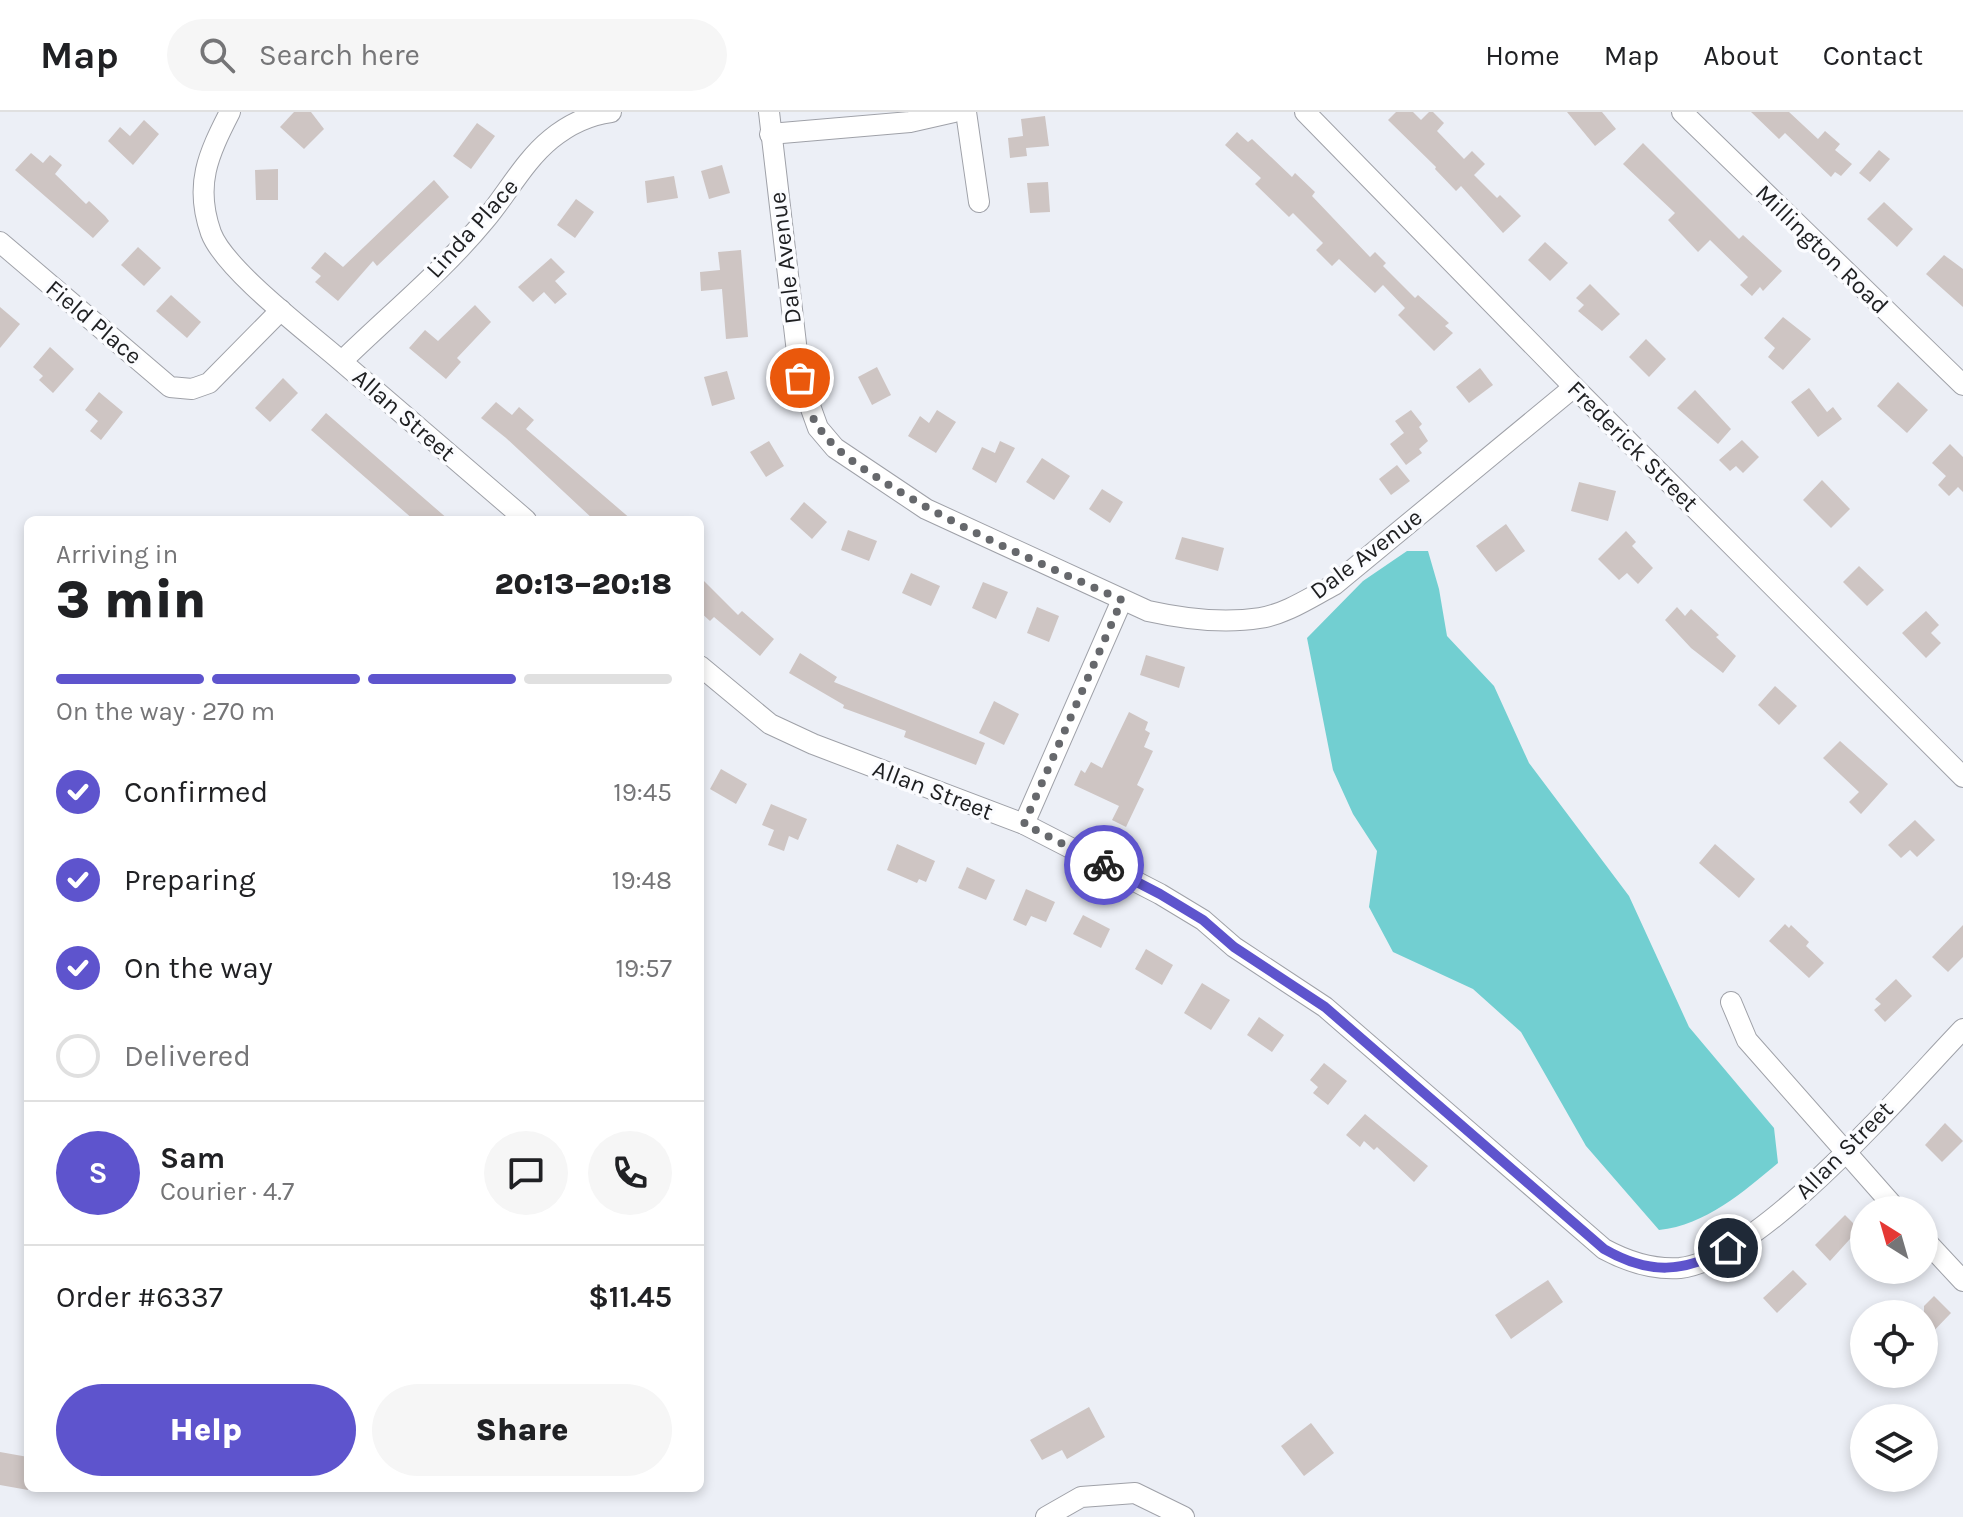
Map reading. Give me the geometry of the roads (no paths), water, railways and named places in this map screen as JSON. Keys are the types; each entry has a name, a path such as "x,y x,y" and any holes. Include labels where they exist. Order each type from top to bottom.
{"street":[{"name":"Allan Street","path":"230,112 211,149 204,178 203,205 212,236 222,255 281,310 521,516"},
{"name":"Linda Place","path":"342,361 485,221 549,140 573,124 596,114 611,112"},
{"name":"Dale Avenue","path":"769,112 800,378 818,428 835,448 926,509 1148,611 1181,619 1223,620 1261,618 1294,607 1334,585 1574,387"},
{"path":"770,134 910,122 954,112"},
{"path":"966,112 979,202"},
{"name":"Frederick Street","path":"1305,112 1963,777"},
{"name":"Millington Road","path":"1682,112 1963,385"},
{"name":"Field Place","path":"0,242 170,387 192,389 209,383 281,310"},
{"path":"1024,824 1122,600"},
{"name":"Allan Street","path":"704,669 770,724 813,744 1024,824 1160,894 1203,920 1234,947 1325,1007 1604,1249 1624,1260 1653,1268 1682,1268 1710,1258 1746,1237 1797,1198 1844,1153 1963,1029"},
{"path":"1731,1002 1747,1040 1884,1196"},
{"path":"1938,1254 1963,1281"},
{"path":"1046,1517 1081,1497 1135,1493 1184,1517"}],"water":[{"path":"1407,551 1428,551 1439,589 1447,636 1494,686 1529,763 1629,896 1689,1027 1774,1128 1778,1163 1723,1206 1692,1222 1659,1230 1586,1146 1521,1032 1473,989 1393,952 1369,907 1377,851 1353,814 1333,770 1307,638 1363,581"}]}
